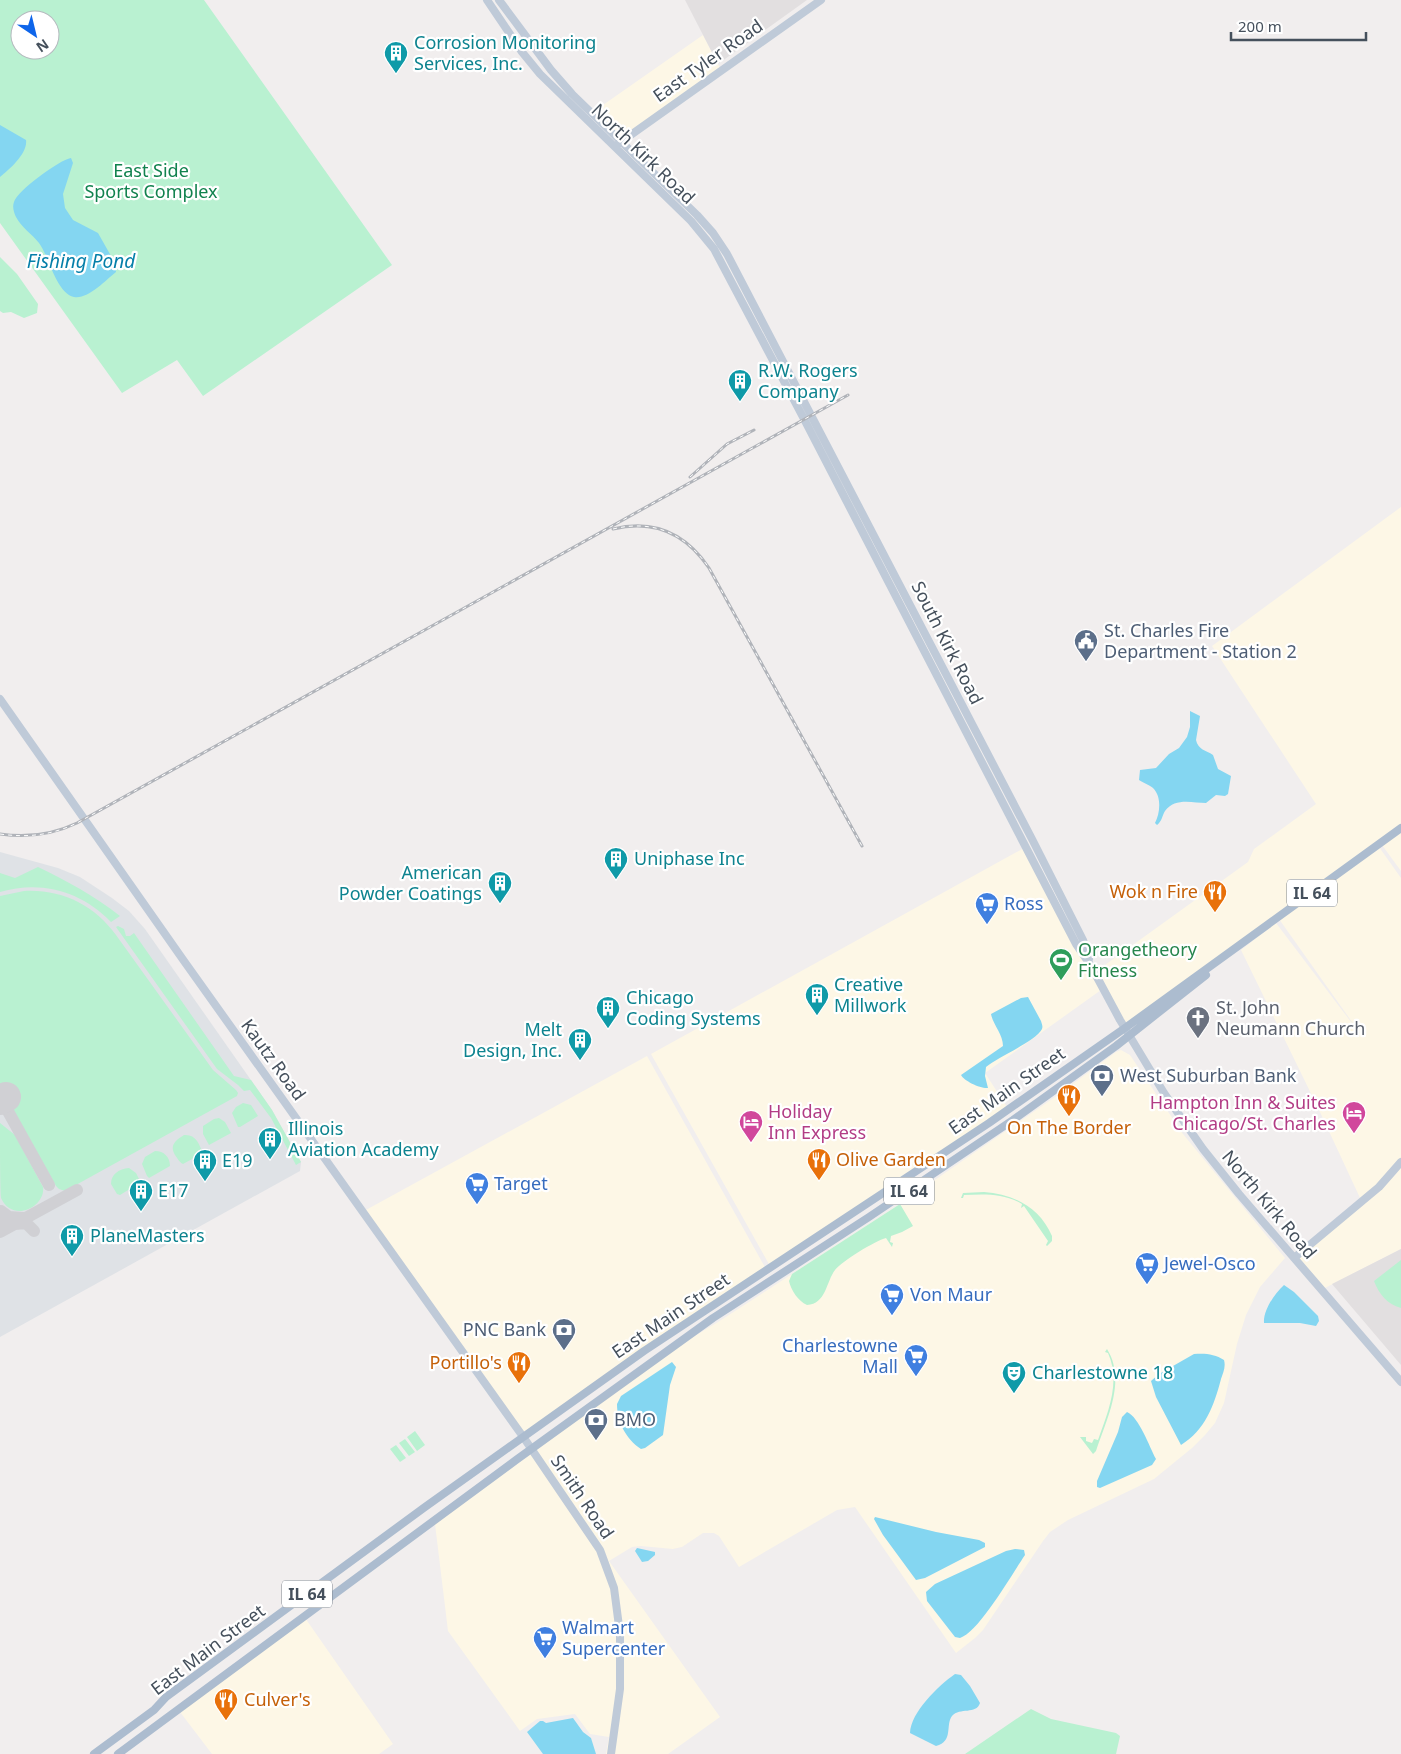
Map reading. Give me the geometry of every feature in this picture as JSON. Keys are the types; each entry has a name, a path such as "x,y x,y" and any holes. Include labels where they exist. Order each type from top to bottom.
{"main road":[{"name":"North Kirk Road","path":"487,0 522,52 540,74 697,215 713,233 727,254 767,338"},
{"name":"North Kirk Road","path":"499,0 561,83 617,144"},
{"name":"East Tyler Road","path":"617,144 821,0"},
{"name":"South Kirk Road","path":"767,338 1083,940 1091,966 1130,1036"},
{"name":"Kautz Road","path":"0,699 524,1438"},
{"name":"East Main Street","path":"94,1754 154,1710 166,1697 425,1507 644,1351 984,1126 1125,1028 1401,828"},
{"name":"East Main Street","path":"118,1754 531,1449 713,1318 963,1154 1130,1036 1276,919"},
{"name":"North Kirk Road","path":"1130,1036 1164,1093 1203,1149 1239,1194 1401,1382"},
{"path":"1294,1258 1379,1187 1401,1162"},
{"name":"Smith Road","path":"524,1438 600,1550 614,1588 620,1631 621,1664 620,1689 611,1754"}],"shaded area":[{"path":"685,0 807,0 718,64"},
{"path":"703,35 720,68 620,139 593,112"},
{"path":"1401,507 1401,825 1125,1024 1098,970 1248,862 1254,849 1316,804 1212,646"},
{"path":"1401,831 1401,871 1382,845"},
{"path":"1379,847 1401,878 1401,1160 1361,1200 1241,950 1276,923 1364,1039 1279,919"},
{"path":"1024,848 1101,990 985,1073 1007,1107 770,1266 651,1054"},
{"path":"0,852 58,868 80,877 129,911 145,929 272,1110 301,1162 300,1171 0,1337"},
{"name":"Charlestowne Mall","path":"1121,1050 1130,1055 1183,1134 1285,1258 1260,1287 1246,1315 1237,1344 1224,1403 1215,1423 1205,1435 1154,1479 1068,1520 1050,1532 983,1630 956,1653 855,1507 837,1510 739,1567 719,1536 714,1533 703,1533 682,1547 673,1549 632,1547 609,1561 720,1717 668,1754 606,1754 609,1737 590,1734 575,1714 537,1719 520,1731 448,1631 435,1524 683,1343 900,1204"},
{"path":"647,1056 766,1269 525,1434 364,1211"},
{"path":"1401,1167 1401,1249 1323,1289 1298,1258 1366,1202"},
{"path":"1401,1249 1401,1365 1332,1284"},
{"path":"303,1615 393,1744 379,1754 212,1754 177,1708"}],"green space":[{"name":"East Side Sports Complex","path":"0,0 204,0 392,265 203,396 177,360 122,393 0,223"},
{"path":"0,257 17,274 38,304 37,313 24,318 11,312 3,313 0,311"},
{"path":"38,867 80,889 120,916 111,922 99,911 74,896 45,888 30,887 0,892 0,873 15,878"},
{"path":"24,891 38,891 64,896 87,907 98,915 116,935 213,1070 238,1093 237,1096 65,1191 56,1186 10,1104 13,1102 6,1089 3,1091 0,1086 0,896"},
{"path":"116,927 124,929 126,936 134,933 234,1076 251,1080 272,1110 301,1162 296,1165 271,1118 250,1090 244,1091 217,1069"},
{"path":"243,1103 251,1105 258,1116 238,1127 232,1113 236,1107"},
{"path":"219,1118 225,1122 231,1133 209,1145 203,1134 203,1126"},
{"path":"0,1123 15,1135 43,1187 43,1194 39,1200 28,1209 13,1210 6,1206 1,1198"},
{"path":"184,1135 194,1138 203,1153 183,1164 175,1155 173,1146"},
{"path":"155,1151 166,1155 170,1166 149,1178 142,1164 145,1157"},
{"path":"129,1168 136,1173 140,1181 120,1195 117,1194 111,1184 112,1177 119,1171"},
{"path":"984,1192 1006,1196 1025,1204 1047,1226 1052,1236 1052,1241 1046,1245 1048,1241 1024,1206 1021,1208 1022,1204 1015,1200 1001,1196 986,1195 964,1195 961,1198 963,1193"},
{"path":"900,1204 913,1226 891,1236 890,1242 893,1243 892,1247 886,1238 867,1247 844,1262 835,1270 822,1297 813,1304 807,1305 798,1298 791,1288 789,1281 792,1274"},
{"path":"1401,1260 1401,1308 1384,1298 1374,1281"},
{"path":"1107,1349 1113,1361 1115,1387 1109,1414 1096,1451 1093,1454 1080,1437 1086,1437 1086,1441 1092,1443 1094,1439 1098,1440 1109,1408 1112,1397 1113,1375 1112,1364 1108,1353 1105,1352"},
{"path":"415,1431 425,1445 417,1451 407,1437"},
{"path":"405,1439 415,1452 409,1456 399,1443"},
{"path":"396,1445 406,1458 400,1462 390,1449"},
{"path":"1031,1709 1051,1719 1116,1733 1120,1736 1116,1754 965,1754"}],"water":[{"path":"0,125 26,140 26,145 13,165 0,177"},
{"name":"Fishing Pond","path":"71,158 73,163 63,194 65,208 73,220 98,233 115,263 116,272 96,289 79,297 74,297 62,289 43,249 18,221 13,208 17,197 30,184 57,164"},
{"path":"1190,711 1200,716 1196,740 1199,746 1213,755 1218,769 1231,776 1228,794 1225,796 1216,795 1206,803 1179,802 1174,804 1165,811 1157,825 1155,823 1159,810 1158,796 1153,788 1139,780 1140,770 1156,768 1169,754 1179,748 1187,737 1190,727"},
{"path":"1028,997 1041,1021 1042,1029 1025,1044 986,1067 985,1076 988,1088 977,1086 966,1080 961,1075 1003,1046 991,1014 1021,998"},
{"path":"1284,1285 1294,1292 1318,1316 1319,1321 1316,1326 1300,1323 1264,1323 1265,1313 1270,1303"},
{"path":"1194,1354 1217,1356 1224,1360 1224,1368 1212,1408 1202,1425 1181,1445 1156,1397 1151,1381 1159,1374"},
{"path":"672,1362 676,1367 670,1385 663,1435 641,1449 623,1430 617,1411 617,1404 621,1396"},
{"path":"1127,1412 1140,1426 1156,1459 1152,1465 1100,1488 1097,1487 1097,1481 1118,1432 1122,1417"},
{"path":"875,1517 979,1540 985,1543 985,1547 925,1578 916,1580 883,1535 874,1519"},
{"path":"637,1548 655,1552 655,1555 648,1561 642,1562 635,1551"},
{"path":"1024,1550 1025,1555 995,1601 968,1633 960,1638 955,1637 927,1601 926,1592 935,1584 1006,1551"},
{"path":"955,1674 961,1675 980,1703 975,1709 955,1713 950,1720 947,1737 942,1744 936,1746 910,1733 912,1725 926,1700"},
{"path":"573,1718 583,1732 591,1738 596,1754 543,1754 527,1732 540,1721 546,1723"}],"taxiway":[{"path":"0,1097 49,1185"},
{"path":"0,1232 77,1190"},
{"path":"0,1227 2,1221 1,1211 9,1217 23,1218"},
{"path":"15,1224 26,1223 34,1231"}],"runway":[{"path":"0,1100 6,1097"}],"railway":[{"path":"0,834 20,836 49,833 77,823 848,395"},
{"path":"690,477 727,444 754,430"},
{"path":"613,529 642,526 668,532 690,546 700,556 709,568 862,846"}],"place":[{"name":"Corrosion Monitoring Services, Inc.","path":"396,74"},
{"name":"R.W. Rogers Company","path":"740,402"},
{"name":"St. Charles Fire Department - Station 2","path":"1086,662"},
{"name":"Uniphase Inc","path":"616,880"},
{"name":"American Powder Coatings","path":"500,904"},
{"name":"Wok n Fire","path":"1215,913"},
{"name":"Ross","path":"987,925"},
{"name":"Orangetheory Fitness","path":"1061,981"},
{"name":"Creative Millwork","path":"817,1016"},
{"name":"Chicago Coding Systems","path":"608,1029"},
{"name":"St. John Neumann Church","path":"1198,1039"},
{"name":"Melt Design, Inc.","path":"580,1061"},
{"name":"West Suburban Bank","path":"1102,1097"},
{"name":"On The Border","path":"1069,1117"},
{"name":"Hampton Inn & Suites Chicago/St. Charles","path":"1354,1134"},
{"name":"Holiday Inn Express","path":"751,1143"},
{"name":"Illinois Aviation Academy","path":"270,1160"},
{"name":"Olive Garden","path":"819,1181"},
{"name":"E19","path":"205,1182"},
{"name":"Target","path":"477,1205"},
{"name":"E17","path":"141,1212"},
{"name":"PlaneMasters","path":"72,1257"},
{"name":"Jewel-Osco","path":"1147,1285"},
{"name":"Von Maur","path":"892,1316"},
{"name":"PNC Bank","path":"564,1351"},
{"name":"Charlestowne Mall","path":"916,1377"},
{"name":"Portillo's","path":"519,1384"},
{"name":"Charlestowne 18","path":"1014,1394"},
{"name":"BMO","path":"596,1441"},
{"name":"Walmart Supercenter","path":"545,1659"},
{"name":"Culver's","path":"226,1721"}]}
